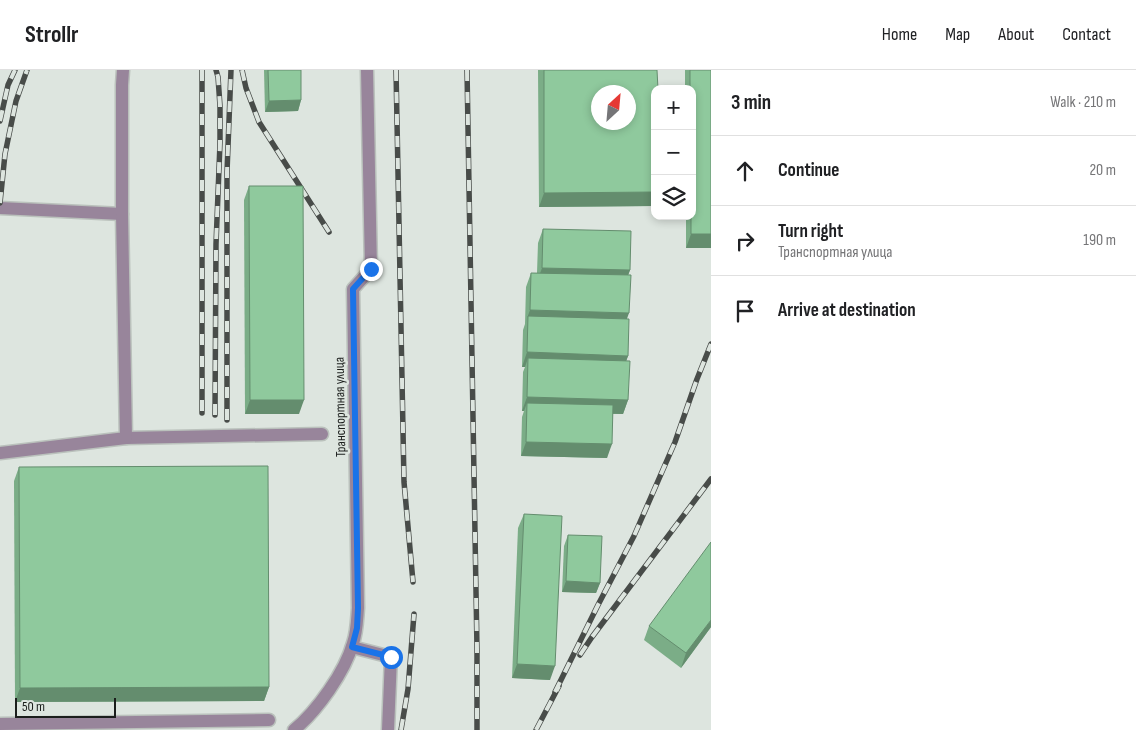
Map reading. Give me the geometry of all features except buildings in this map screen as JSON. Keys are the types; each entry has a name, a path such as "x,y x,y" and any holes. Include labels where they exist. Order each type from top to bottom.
{"street":[{"path":"123,70 122,214 126,438"},
{"name":"Транспортная улица","path":"294,730 314,710 340,672 352,647 357,628 353,289 371,269 368,70"},
{"path":"0,208 122,214"},
{"path":"0,453 126,438 322,434"},
{"path":"352,647 391,657 388,730"},
{"path":"0,724 269,720"}],"railway":[{"path":"0,121 8,85 15,70"},
{"path":"0,203 5,154 16,101 27,70"},
{"path":"202,70 202,413"},
{"path":"215,415 216,244 220,143 220,106 216,70"},
{"path":"227,420 227,172 231,70"},
{"path":"242,70 246,88 259,122 329,232"},
{"path":"396,70 404,482 413,582"},
{"path":"467,70 477,730"},
{"path":"555,692 634,536 675,442 711,344"},
{"path":"580,655 711,479"},
{"path":"401,730 408,689 414,614"},
{"path":"536,730 559,686"}],"route":[{"path":"371,269 353,289 358,608 357,628 352,647 391,657"}]}
